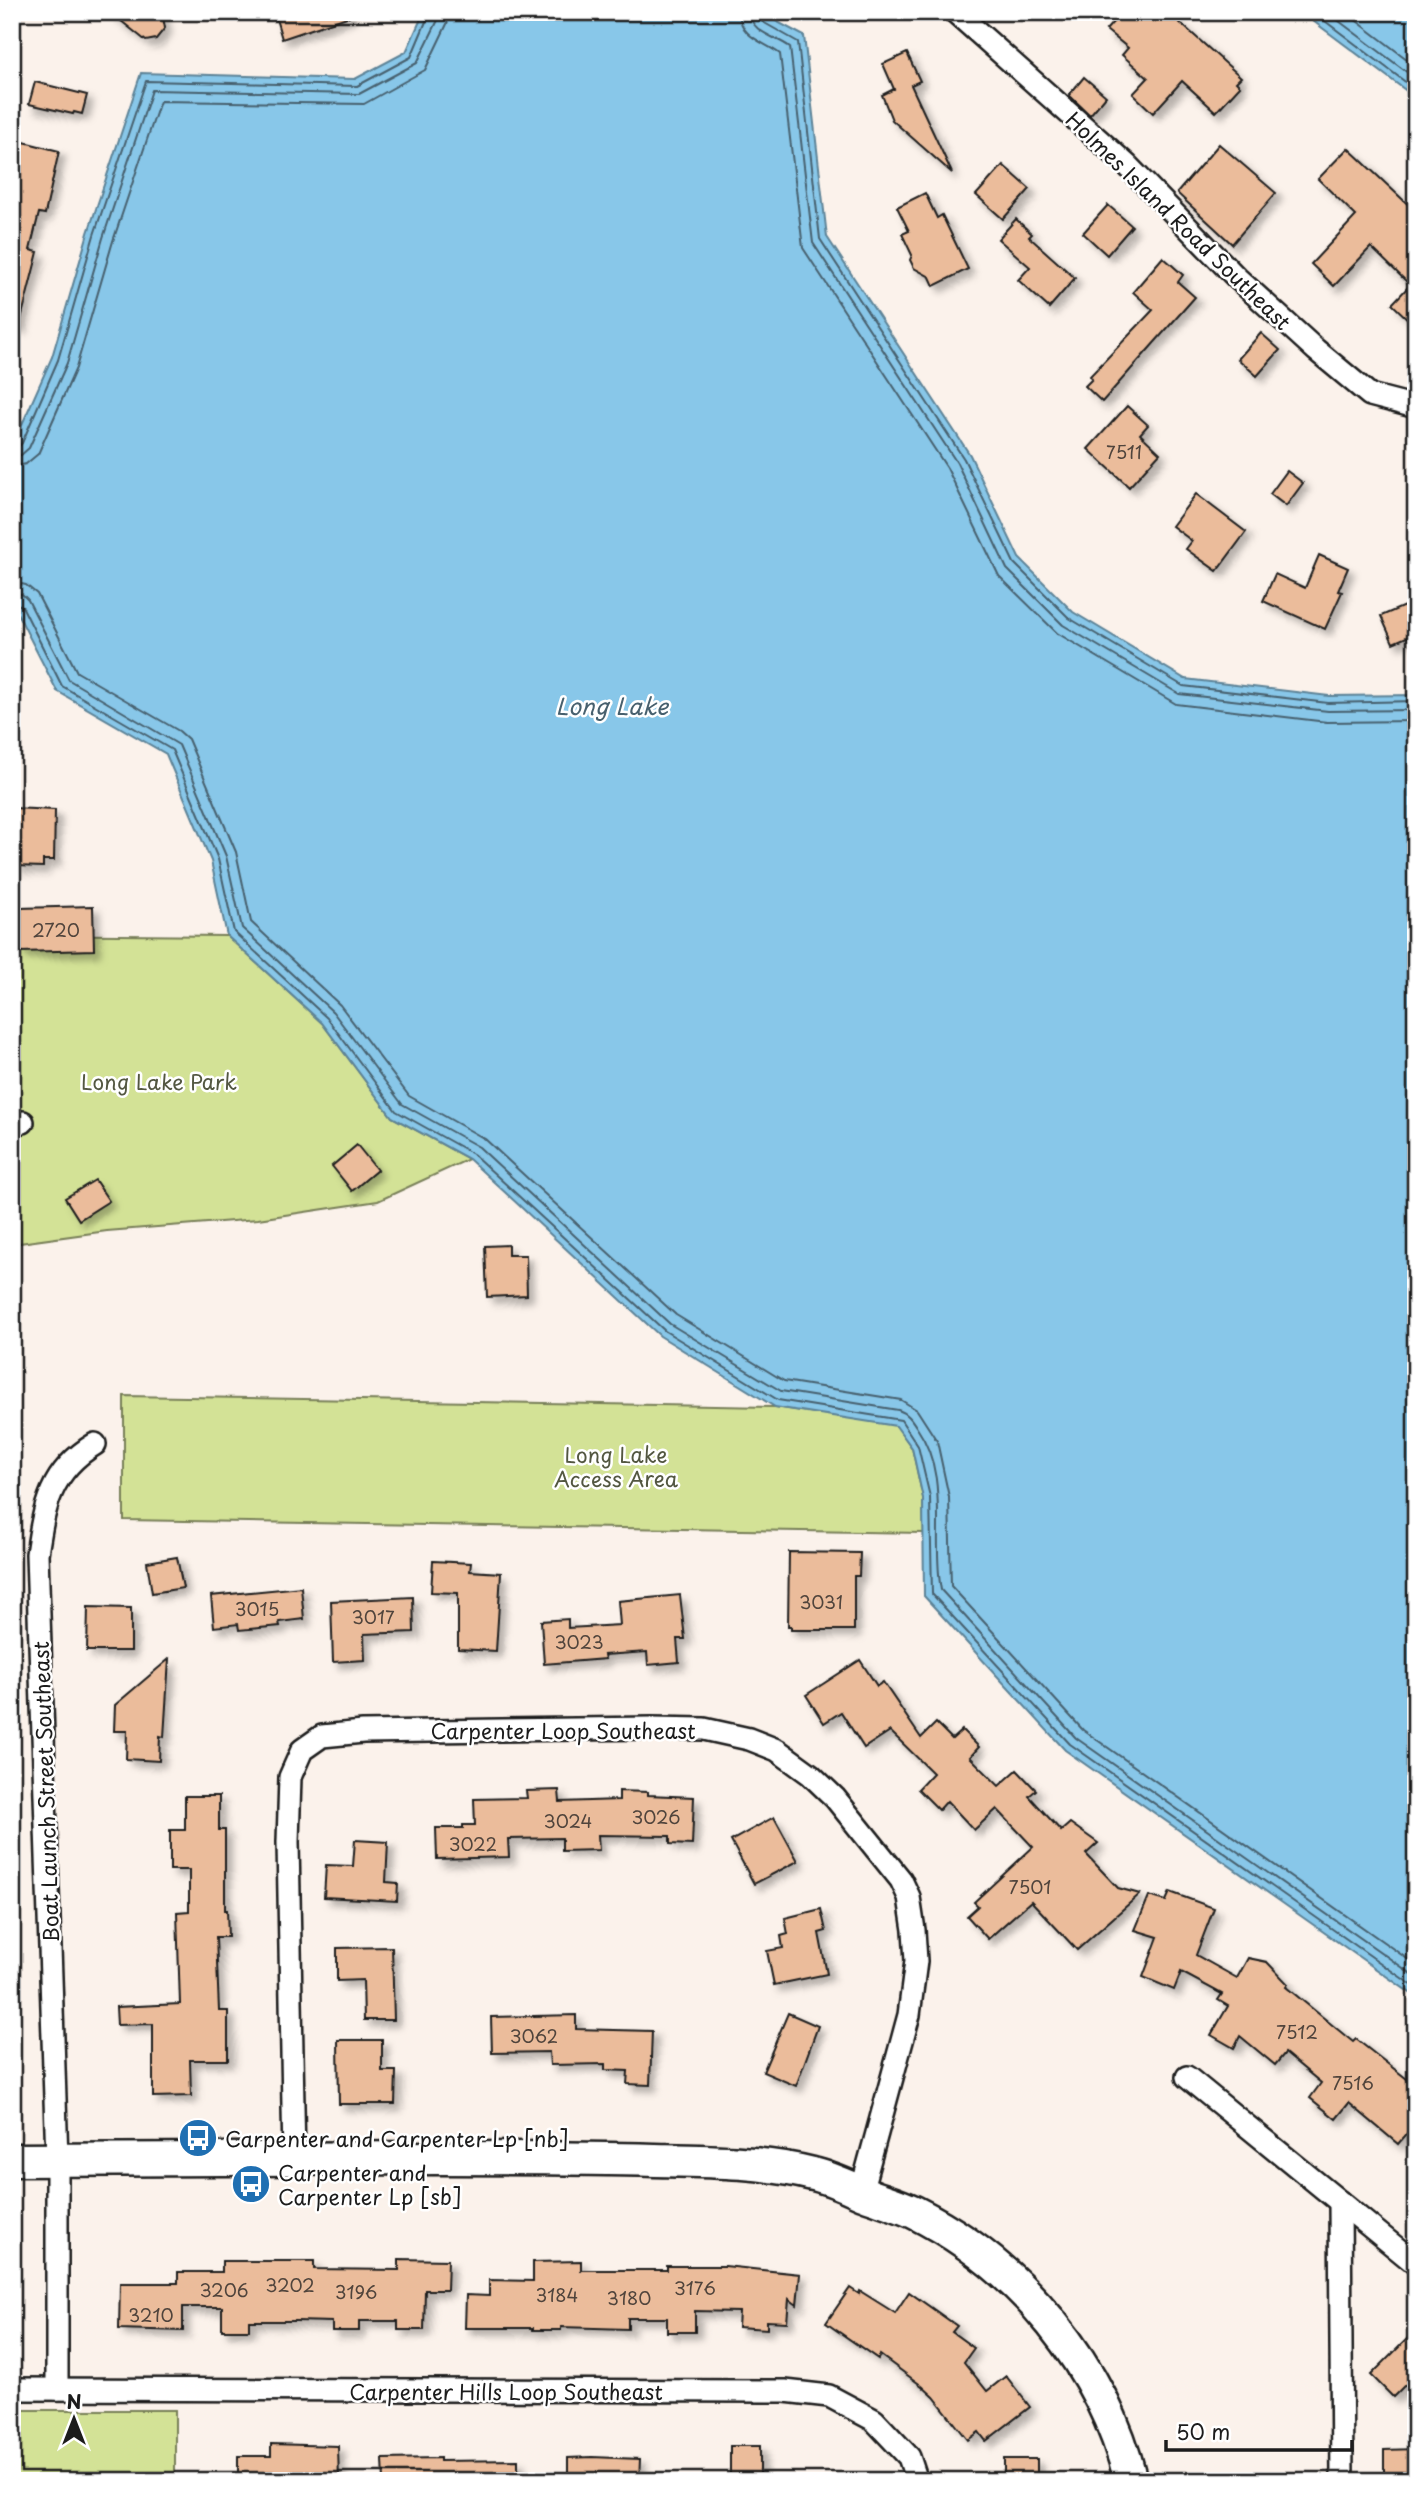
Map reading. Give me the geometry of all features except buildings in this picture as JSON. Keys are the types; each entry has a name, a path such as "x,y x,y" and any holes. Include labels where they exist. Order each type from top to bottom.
{"street":[{"name":"Holmes Island Road Southeast","path":"955,12 1127,165 1237,278 1316,350 1370,395 1416,407"},
{"name":"Boat Launch Street Southeast","path":"57,2160 37,1554 44,1507 63,1471 79,1453 95,1444"},
{"name":"Carpenter Loop Southeast","path":"294,2159 288,1842 290,1777 302,1750 322,1736 363,1732 704,1729 749,1739 777,1750 810,1774 835,1798 872,1843 901,1880 909,1897 916,1961 909,2015 861,2192"},
{"path":"1187,2077 1416,2264"},
{"path":"12,2160 573,2158 705,2161 814,2174 914,2212 959,2240 1002,2273 1043,2312 1078,2357 1105,2406 1126,2459 1131,2481"},
{"path":"57,2160 57,2389"},
{"path":"1340,2202 1342,2481"},
{"name":"Carpenter Hills Loop Southeast","path":"12,2389 785,2392 829,2396 874,2420 909,2457 917,2481"}],"green space":[{"name":"Long Lake Park","path":"12,934 227,936 322,1023 392,1117 469,1159 378,1201 258,1219 107,1231 12,1244"},
{"name":"Long Lake Access Area","path":"124,1396 775,1407 896,1425 912,1448 923,1498 924,1533 124,1520"},
{"path":"12,2410 175,2410 175,2481 12,2481"}],"water":[{"name":"Long Lake","path":"424,12 759,12 804,36 827,237 970,455 1019,558 1073,612 1185,679 1329,696 1416,695 1416,1997 1065,1750 924,1596 923,1498 912,1448 896,1426 775,1407 660,1336 469,1159 392,1117 322,1023 227,936 211,861 166,754 57,691 12,603 12,447 52,357 88,233 141,73 355,79 406,52"},
{"path":"1301,12 1416,12 1416,98"}],"place":[{"name":"Carpenter and Carpenter Lp [nb]","path":"198,2138"},
{"name":"Carpenter and Carpenter Lp [sb]","path":"251,2184"}]}
